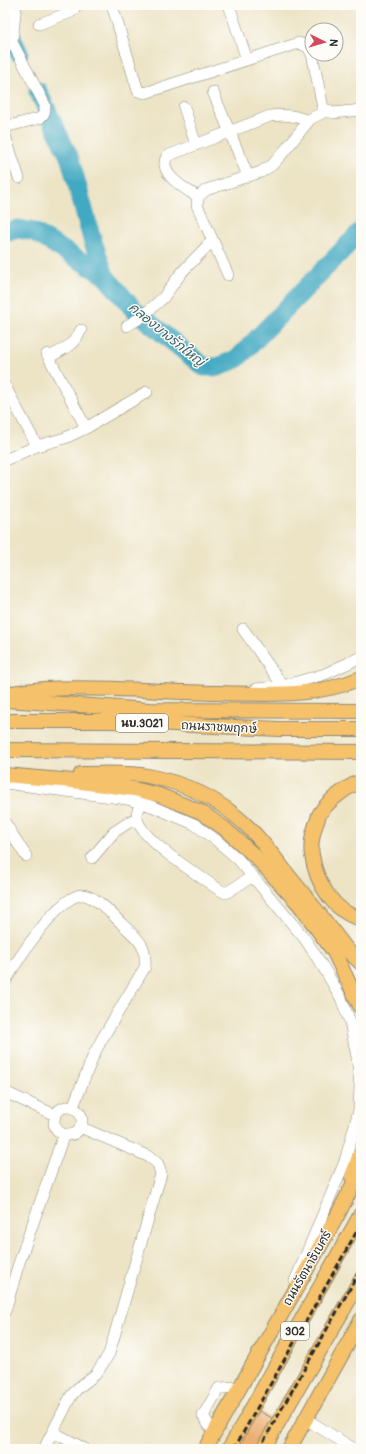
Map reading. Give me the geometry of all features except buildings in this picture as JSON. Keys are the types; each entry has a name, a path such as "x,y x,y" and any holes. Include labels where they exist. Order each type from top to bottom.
{"main road":[{"path":"5,694 44,689 100,689 278,695 314,692 349,683 361,678"},
{"path":"5,700 149,710 361,712"},
{"name":"ถนนราชพฤกษ์","path":"5,721 110,721 279,729 361,729"},
{"name":"ถนนราชพฤกษ์","path":"5,750 361,752"},
{"path":"5,775 120,774 147,776 200,792 224,807 247,825 348,951 361,963"},
{"path":"5,775 73,781 134,789 159,795 201,812 224,828 256,857 299,904 334,952 361,1008"},
{"path":"357,918 337,906 326,893 318,876 311,853 314,832 320,813 335,797 361,781"},
{"path":"336,1218 361,1151"},
{"name":"ถนนรัตนาธิเบศร์","path":"205,1449 336,1218 361,1169"},
{"name":"ถนนรัตนาธิเบศร์","path":"229,1449 361,1214"},
{"name":"302","path":"263,1449 361,1280"},
{"path":"289,1449 361,1320"},
{"path":"215,1449 254,1363"},
{"path":"282,1449 306,1419"}],"street":[{"path":"5,127 40,118 44,114 46,105 12,39 16,5"},
{"path":"39,24 71,12 76,5"},
{"path":"112,5 138,90 141,92 187,80 299,43 304,45"},
{"path":"229,5 247,60"},
{"path":"314,62 323,108 333,112 361,110"},
{"path":"213,92 248,176"},
{"path":"184,107 196,145"},
{"path":"228,274 197,205 198,197 206,190 261,172 282,154 310,119 328,110"},
{"path":"198,197 175,182 167,171 165,162 167,156 270,116 293,115 308,121"},
{"path":"5,136 19,178"},
{"path":"127,326 160,302 182,272 212,241"},
{"path":"81,330 74,342 48,356 86,428"},
{"path":"5,386 37,446"},
{"path":"5,460 37,446 65,438 86,428 147,392"},
{"path":"242,628 283,686"},
{"path":"208,693 283,686 325,674 361,657"},
{"path":"5,783 127,799 171,813 194,824 238,859 253,876 305,939 341,998 350,1022 357,1058 360,1086 359,1110 345,1161 330,1199 307,1249 283,1311"},
{"path":"140,803 137,817 140,826 150,838 162,850 226,893 253,876"},
{"path":"92,858 114,832 137,817"},
{"path":"5,823 26,856"},
{"path":"5,982 36,935 62,906 75,896 84,895 96,900 143,945 146,956 145,967 94,1054 73,1107"},
{"path":"5,1092 55,1115"},
{"path":"73,1107 80,1113 82,1118 80,1127 75,1133 68,1135 64,1134 60,1132 55,1124 55,1115 62,1108 73,1107"},
{"path":"44,1449 72,1396 78,1388 96,1374 110,1354 161,1174 158,1164 150,1157 80,1127"},
{"path":"5,1311 18,1266 64,1134"},
{"path":"306,1419 354,1449"},
{"path":"53,1432 85,1449"}],"waterway":[{"name":"คลองบางรักใหญ่","path":"5,24 19,53"},
{"name":"คลองบางรักใหญ่","path":"38,91 70,159 92,239 105,276 135,311 204,367 218,367 238,358 361,231"},
{"path":"5,233 18,229 34,232 105,276"}],"railway":[{"path":"234,1449 361,1224"},
{"path":"259,1449 361,1269"}]}
